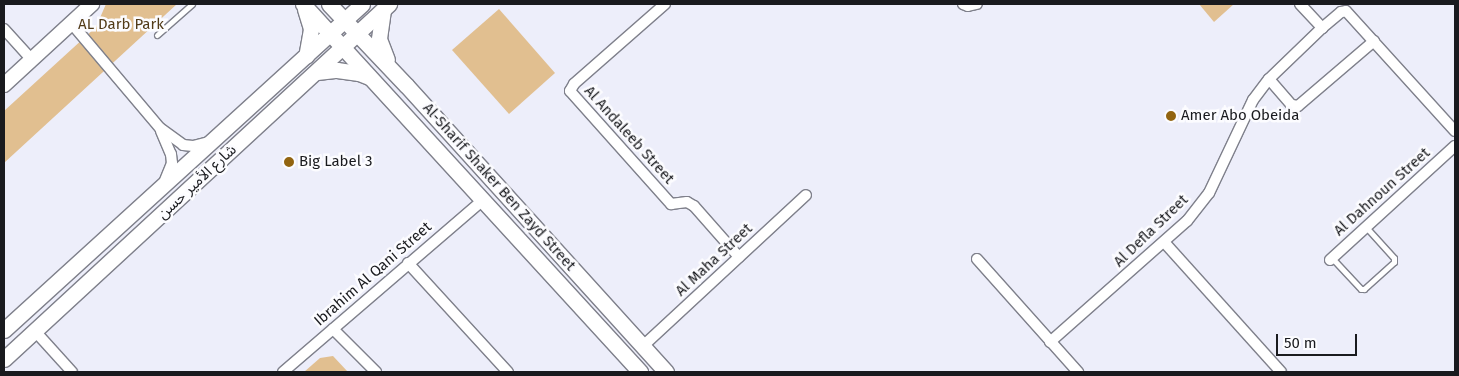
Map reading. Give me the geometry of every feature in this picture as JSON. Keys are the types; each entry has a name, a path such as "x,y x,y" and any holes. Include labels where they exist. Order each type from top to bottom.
{"main road":[{"path":"4,85 92,4"},
{"path":"303,4 311,29 306,56"},
{"name":"Al-Sharif Shaker Ben Zayd Street","path":"303,4 640,372"},
{"name":"Al-Sharif Shaker Ben Zayd Street","path":"329,4 389,66 666,372"},
{"name":"شارع الأمير حسن","path":"4,330 362,4"},
{"path":"386,7 379,39 389,66"},
{"name":"شارع الأمير حسن","path":"4,359 344,48 386,7"},
{"path":"317,72 337,70 359,73 371,78"},
{"path":"546,268 560,254"}],"street":[{"name":"Al Andaleeb Street","path":"665,4 574,84 570,91 671,204 687,202 694,206 739,257"},
{"path":"963,4 968,6 977,4"},
{"path":"1300,4 1322,28"},
{"name":"Al Defla Street","path":"1050,342 1187,222 1209,192 1253,100 1269,79 1322,28 1344,10 1374,41"},
{"path":"72,24 160,128 183,145 193,146 210,142"},
{"path":"4,29 32,60"},
{"path":"1269,79 1292,104 1298,106 1374,41 1455,131"},
{"path":"160,128 171,154 172,162 163,185"},
{"name":"Al Dahnoun Street","path":"1331,259 1455,146"},
{"name":"Al Maha Street","path":"643,346 806,195"},
{"name":"Ibrahim Al Qani Street","path":"283,372 483,200"},
{"path":"1165,243 1281,372"},
{"path":"977,259 1078,372"},
{"path":"408,263 508,372"},
{"path":"333,329 376,372"},
{"path":"35,331 72,372"}],"lane":[{"path":"157,35 192,4"},
{"path":"1331,259 1364,289 1394,262 1394,258 1366,228"}],"green space":[{"name":"AL Darb Park","path":"106,4 177,4 4,163 4,111 96,27"},
{"path":"1199,4 1234,4 1214,22"},
{"path":"499,9 555,73 509,114 452,50"},
{"path":"333,356 348,372 304,372 320,358"}],"place":[{"name":"Amer Abo Obeida","path":"1171,116"},
{"name":"Big Label 3","path":"289,162"}]}
